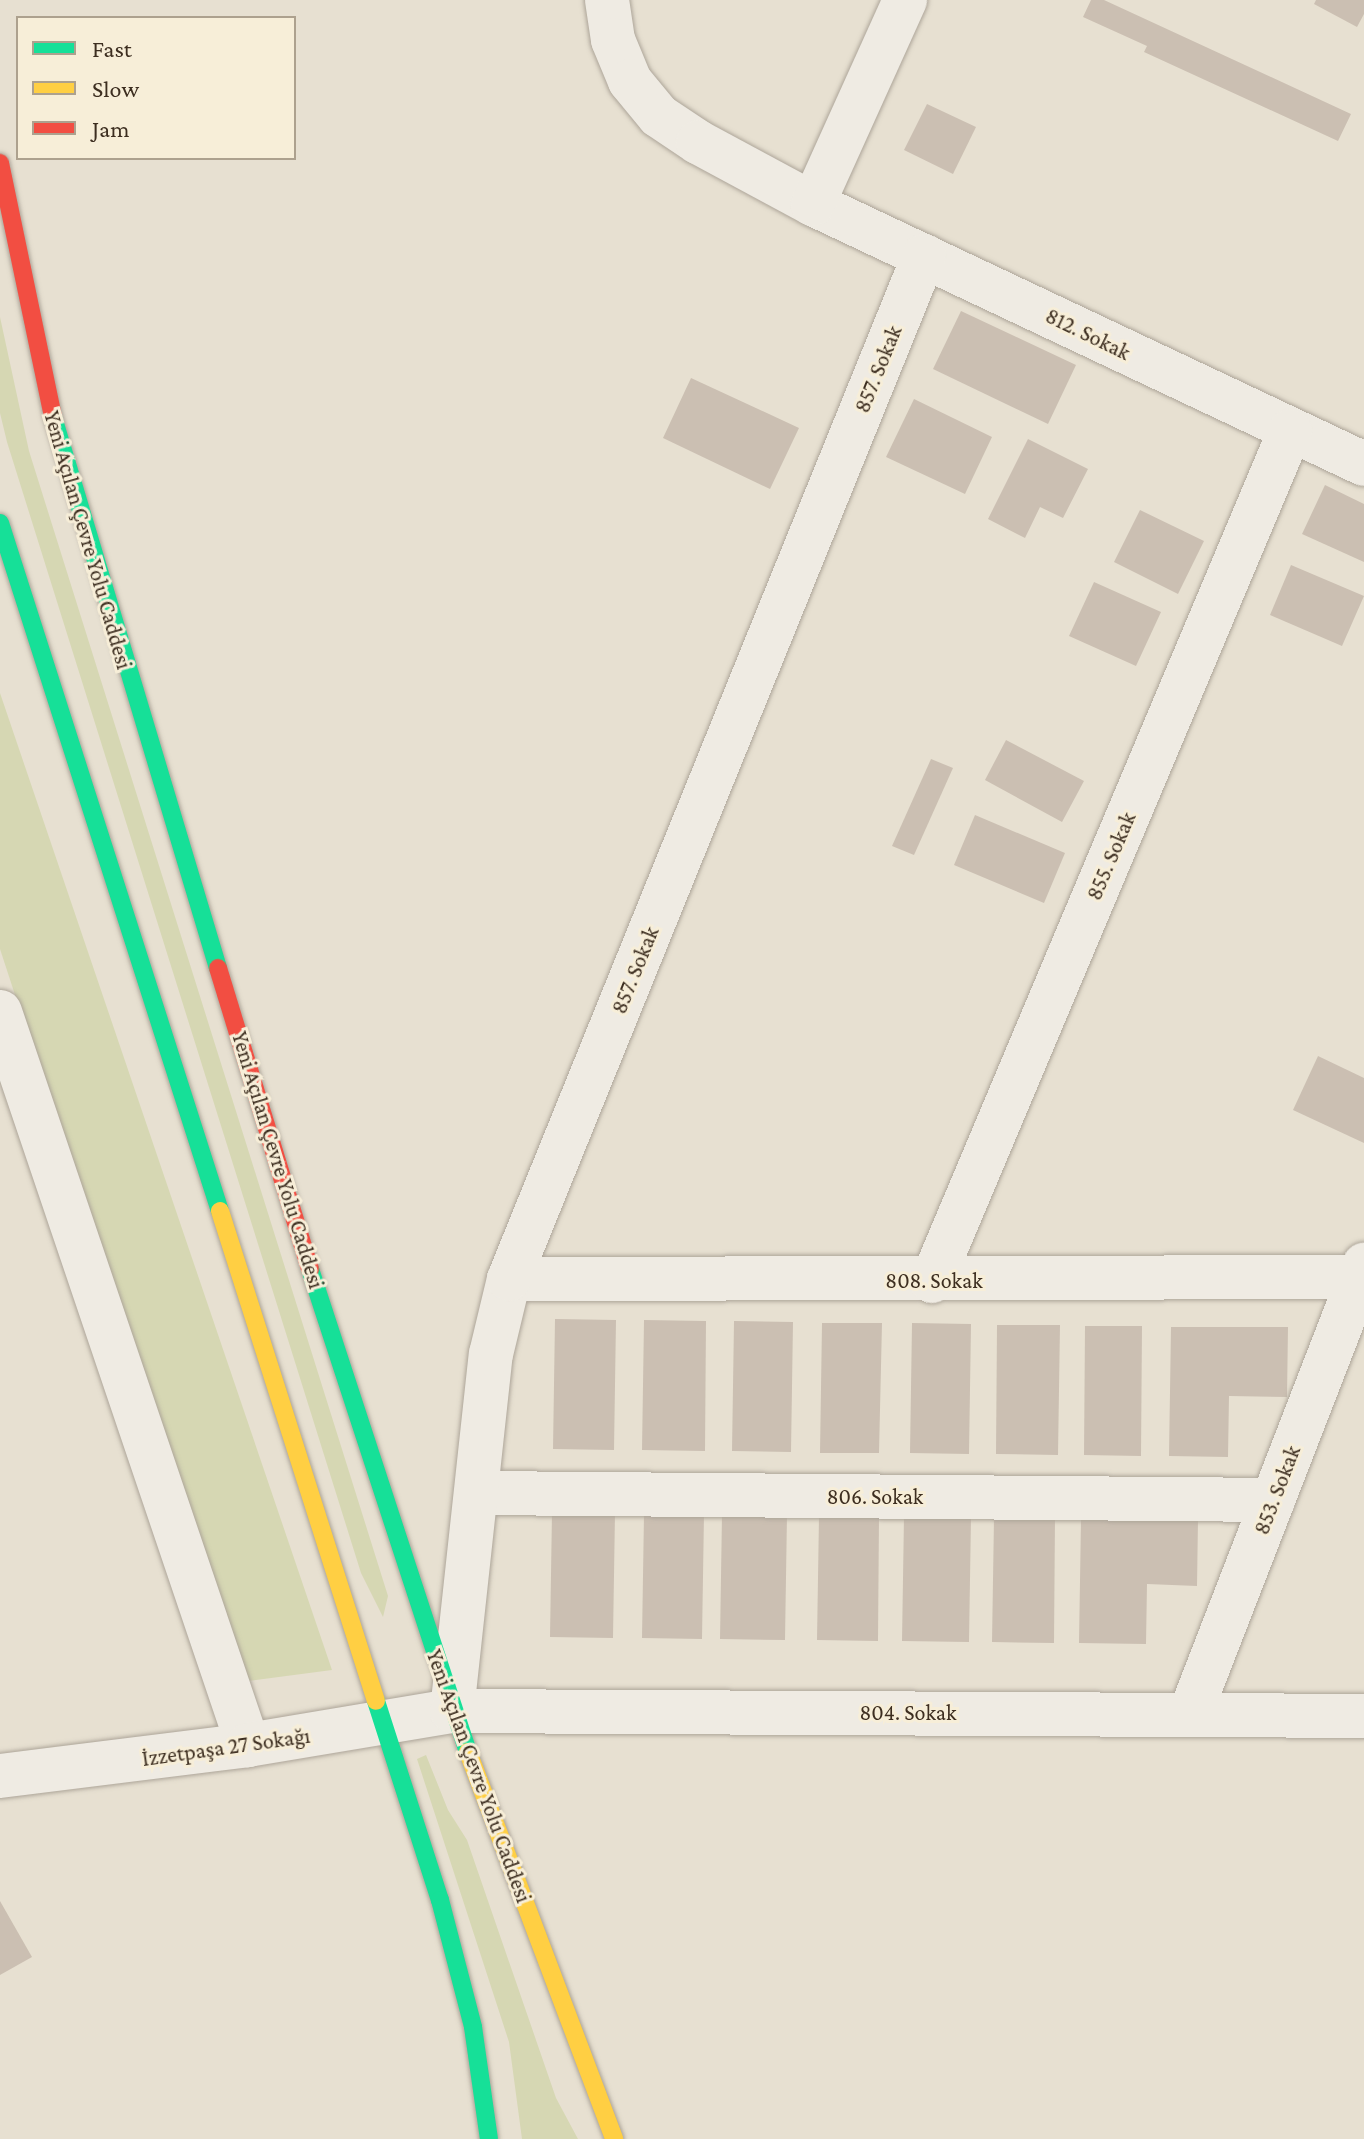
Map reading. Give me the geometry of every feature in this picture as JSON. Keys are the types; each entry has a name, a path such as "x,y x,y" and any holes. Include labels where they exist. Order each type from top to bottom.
{"main road":[{"name":"Yeni Açılan Çevre Yolu Caddesi","path":"0,163 62,459 364,1444 452,1711 614,2139"},
{"path":"0,523 457,1963 473,2027 489,2139"}],"street":[{"name":"812. Sokak","path":"607,0 613,40 630,81 659,116 813,204 1364,464"},
{"path":"813,204 905,0"},
{"name":"857. Sokak","path":"452,1711 491,1354 509,1279 924,256"},
{"name":"855. Sokak","path":"932,1281 1290,431"},
{"path":"0,1012 248,1745"},
{"name":"808. Sokak","path":"509,1279 932,1281 1361,1271"},
{"name":"853. Sokak","path":"1190,1714 1361,1271"},
{"name":"806. Sokak","path":"478,1493 1273,1500"},
{"name":"804. Sokak","path":"452,1711 1364,1716"},
{"name":"İzzetpaşa 27 Sokağı","path":"0,1776 248,1745 452,1711"}],"green space":[{"path":"0,317 29,451 388,1596 383,1617 361,1573 7,442 0,413"},
{"path":"0,693 332,1670 240,1682 0,949"},
{"path":"426,1755 448,1810 467,1840 556,2098 578,2139 522,2139 509,2042 417,1759"}],"building":[{"path":"1091,0 1104,0 1351,114 1338,141 1144,52 1147,46 1083,17"},
{"path":"1316,0 1364,0 1364,14 1357,27 1314,4"},
{"path":"927,104 976,127 953,174 904,150"},
{"path":"961,311 1076,365 1048,424 933,369"},
{"path":"691,378 799,428 770,489 663,438"},
{"path":"914,399 992,437 965,494 886,457"},
{"path":"1028,439 1088,469 1063,518 1040,507 1025,538 988,519"},
{"path":"1325,485 1364,504 1364,562 1302,534"},
{"path":"1140,510 1204,541 1178,594 1114,562"},
{"path":"1291,565 1364,596 1342,646 1270,615"},
{"path":"1094,582 1161,612 1136,666 1069,636"},
{"path":"1006,740 1084,781 1062,822 985,780"},
{"path":"931,759 953,768 914,855 892,846"},
{"path":"975,815 1065,853 1044,903 954,865"},
{"path":"1318,1056 1364,1078 1364,1143 1293,1110"},
{"path":"555,1319 616,1320 614,1450 553,1449"},
{"path":"644,1320 706,1321 705,1451 642,1450"},
{"path":"734,1321 793,1322 791,1452 732,1451"},
{"path":"822,1323 882,1323 879,1453 820,1453"},
{"path":"912,1323 971,1324 969,1454 910,1453"},
{"path":"997,1325 1060,1325 1058,1455 996,1454"},
{"path":"1085,1326 1142,1326 1141,1456 1084,1455"},
{"path":"1171,1327 1288,1327 1287,1397 1229,1396 1228,1457 1169,1456"},
{"path":"552,1512 615,1513 613,1638 550,1637"},
{"path":"644,1514 704,1514 702,1639 642,1638"},
{"path":"722,1514 787,1515 785,1640 720,1639"},
{"path":"819,1516 879,1517 878,1641 817,1640"},
{"path":"904,1516 971,1517 969,1642 902,1641"},
{"path":"994,1518 1055,1518 1054,1643 992,1642"},
{"path":"1081,1519 1198,1520 1197,1586 1147,1584 1146,1644 1079,1643"},
{"path":"0,1901 32,1957 0,1975"}],"traffic: fast":[{"path":"53,417 218,968"},
{"path":"0,523 220,1211"},
{"path":"310,1269 468,1752"},
{"path":"376,1701 440,1900 473,2027 489,2139"}],"traffic: slow":[{"path":"220,1211 376,1701"},
{"path":"468,1752 614,2139"}],"traffic: jam":[{"path":"0,163 53,417"},
{"path":"218,968 310,1269"}]}
